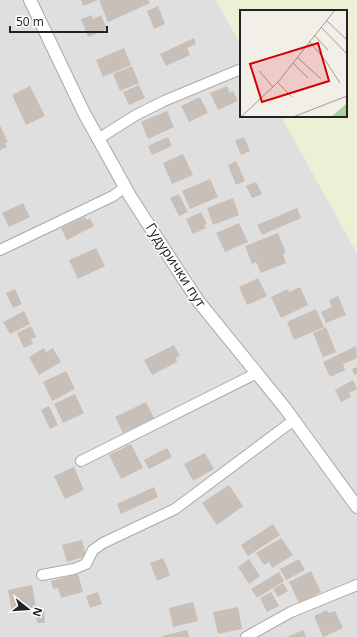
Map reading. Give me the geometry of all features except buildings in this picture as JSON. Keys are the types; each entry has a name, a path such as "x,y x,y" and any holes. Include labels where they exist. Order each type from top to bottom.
{"street":[{"name":"Гудурички пут","path":"30,0 98,139 125,187 199,302 294,420 357,507"},
{"path":"98,139 136,115 164,101 240,68"},
{"path":"0,250 113,196 125,187"},
{"path":"81,462 257,374"},
{"path":"42,575 74,569 86,564 94,550 103,543 175,509 294,420"},
{"path":"246,637 291,612 357,585"}],"shaded area":[{"path":"0,0 216,0 240,43 240,117 282,117 357,253 357,637 0,637"}],"green space":[{"path":"216,0 357,0 357,253 282,117 347,117 347,10 240,10 240,43"}]}
